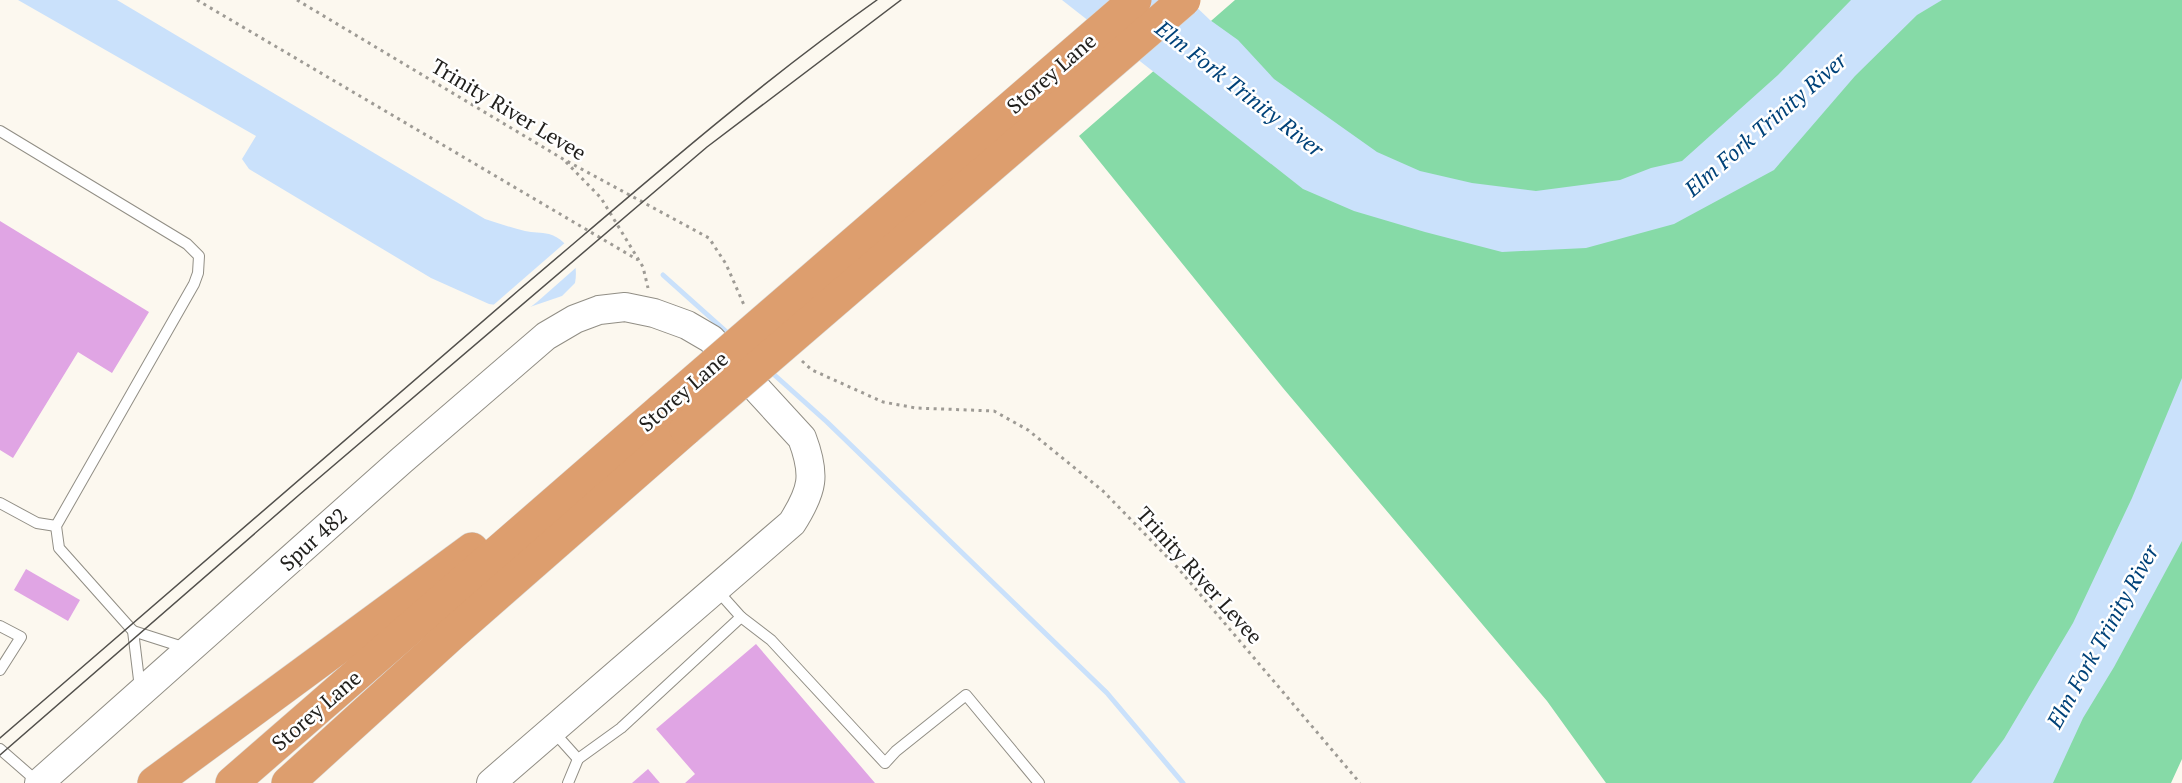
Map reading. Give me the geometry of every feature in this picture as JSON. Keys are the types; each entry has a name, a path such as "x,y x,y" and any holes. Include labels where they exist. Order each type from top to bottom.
{"highway":[{"name":"Storey Lane","path":"288,783 452,634 674,419 1135,0"},
{"name":"Storey Lane","path":"232,783 596,466 674,419 1184,0"},
{"path":"154,783 444,569 596,466"}],"main road":[{"name":"Spur 482","path":"39,783 402,460 546,336 599,310 625,307 654,313 687,325 711,339 802,438 808,455 811,482 806,502 792,523 715,588"},
{"path":"491,783 715,588"}],"lane":[{"path":"0,131 187,244 199,256 198,273 194,285 56,526 59,548 133,631 189,649"},
{"path":"0,503 37,523 56,526"},
{"path":"715,588 741,617 771,640 885,763 966,695 1040,783"},
{"path":"568,783 578,759 621,728 741,617"},
{"path":"0,626 21,637 0,670"},
{"path":"133,631 140,693"},
{"path":"552,730 578,759"},
{"path":"0,749 39,783"}],"path":[{"path":"197,0 638,260"},
{"name":"Trinity River Levee","path":"297,0 562,159 709,238 726,264 743,304 752,313"},
{"path":"562,159 601,198 643,267 654,313"},
{"name":"Trinity River Levee","path":"795,354 812,370 883,402 916,408 994,411 1028,430 1103,491 1177,567 1360,783"}],"green space":[{"path":"1235,0 2182,0 2182,759 2171,783 1606,783 1547,701 1283,388 1079,136"}],"water":[{"path":"18,0 117,0 485,219 520,230 546,233 556,237 568,247 574,260 575,283 562,296 524,309 489,304 431,278 249,169 242,159 256,136"},
{"name":"Elm Fork Trinity River","path":"1062,0 1189,0 1210,20 1238,40 1274,79 1377,152 1420,171 1472,183 1536,191 1620,180 1651,168 1682,161 1778,75 1851,0 1942,0 1917,15 1855,76 1774,170 1674,224 1586,248 1502,252 1354,211 1303,189"},
{"name":"Elm Fork Trinity River","path":"2182,378 2182,541 2114,667 2083,718 2053,783 1971,783 2004,739 2073,623 2132,498"}],"pier":[{"path":"567,241 574,249 579,265 537,302 524,312 490,308"}],"building":[{"path":"0,221 149,312 112,373 78,352 13,458 0,450"},
{"path":"26,569 80,600 68,621 14,590"},
{"path":"756,644 875,783 685,783 695,774 656,729"},
{"path":"648,769 660,783 632,783"}],"waterway":[{"path":"663,275 730,335"},
{"path":"770,371 827,422 1107,693 1183,783"}],"tram line":[{"path":"0,738 650,178 784,69 877,0"},
{"path":"0,755 299,495 707,147 901,0"}]}
